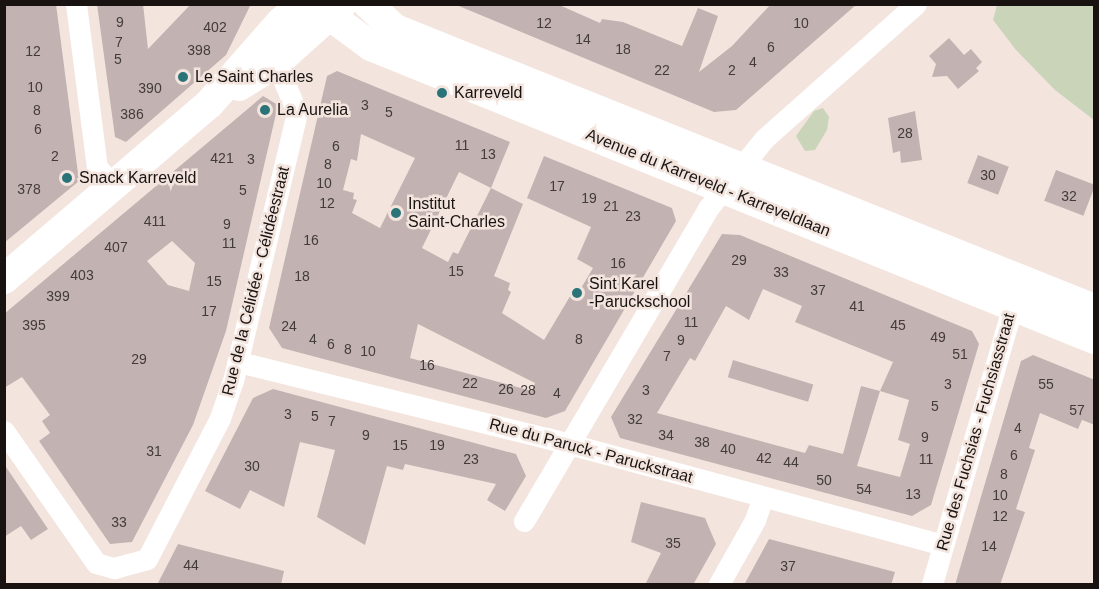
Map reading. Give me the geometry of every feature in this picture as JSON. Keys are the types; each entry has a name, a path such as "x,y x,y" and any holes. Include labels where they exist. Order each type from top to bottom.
{"street":[{"path":"76,4 97,166 113,186"},
{"name":"Avenue du Karreveld - Karreveldlaan","path":"368,4 395,29 997,267 1016,293 1095,339"},
{"path":"524,521 709,207 764,140 916,4"},
{"path":"209,104 276,63 321,8"},
{"path":"4,279 209,104 281,22 321,8"},
{"name":"Avenue du Karreveld - Karreveldlaan","path":"321,8 371,46 724,189 1016,293 1095,309"},
{"name":"Rue de la Célidée - Célidéestraat","path":"113,577 147,559 220,418 239,362 297,112 276,63"},
{"name":"Rue des Fuchsias - Fuchsiasstraat","path":"932,585 1016,293"},
{"name":"Rue du Paruck - Paruckstraat","path":"239,362 570,444 943,545"},
{"path":"4,431 96,563 113,577"},
{"path":"719,585 755,520 763,496"}],"green space":[{"path":"997,5 1094,5 1094,120 1055,90 1016,50 993,20"},
{"path":"823,108 829,117 827,130 815,150 805,151 796,136 814,111"}],"building":[{"path":"4,4 56,4 79,181 4,243"},
{"path":"97,4 143,4 148,49 191,4 251,4 226,55 126,142 115,137"},
{"path":"454,4 557,4 600,23 602,19 623,22 682,46 698,8 718,16 699,72 732,46 771,4 857,4 736,110 714,112"},
{"path":"949,38 964,55 971,49 982,62 976,68 979,71 958,89 947,76 932,77 936,64 929,56"},
{"path":"337,71 510,142 491,188 523,204 494,276 510,283 508,290 511,292 502,313 544,340 572,293 577,295 593,268 577,259 591,227 527,198 544,156 672,208 676,221 565,411 546,418 282,348 269,328 327,76","holes":["361,134 415,158 380,228 352,213 357,200 353,199 354,193 343,190 351,159 357,161","459,172 491,188 458,254 453,252 448,262 422,248","418,324 535,383 532,391 410,358"]},
{"path":"263,96 278,105 226,331 193,425 132,542 110,544 39,441 50,433 42,421 50,415 22,377 4,388 4,314","holes":["172,241 195,263 189,291 168,285 147,261"]},
{"path":"915,111 922,160 901,163 900,151 893,153 888,118"},
{"path":"978,155 1009,167 998,195 967,183"},
{"path":"1056,170 1094,185 1083,216 1044,201"},
{"path":"722,234 740,235 972,331 979,344 931,505 912,516 620,438 611,417","holes":["763,289 802,306 795,322 893,362 880,391 861,386 843,454 809,445 805,453 657,413 690,358 695,361 726,306 749,320","880,391 909,400 898,440 910,444 900,477 857,466"]},
{"path":"1033,355 1095,380 1095,425 1082,420 1078,429 1040,413 1029,448 1035,450 1016,509 1025,512 1000,585 955,585 1021,361"},
{"path":"733,360 813,385 808,402 728,377"},
{"path":"273,389 516,454 526,476 505,511 487,500 496,484 405,464 403,470 387,466 365,545 317,517 335,450 300,442 284,507 250,490 240,509 205,491 253,398"},
{"path":"4,464 48,529 31,540 21,526 4,537"},
{"path":"641,502 705,518 716,544 693,585 645,585 661,553 631,542"},
{"path":"769,539 895,572 891,585 744,585"},
{"path":"178,544 284,571 281,585 157,585"}],"place":[{"name":"Le Saint Charles","path":"183,77"},
{"name":"Karreveld","path":"442,93"},
{"name":"La Aurelia","path":"265,110"},
{"name":"Snack Karreveld","path":"67,178"},
{"name":"Institut Saint-Charles","path":"396,213"},
{"name":"Sint Karel -Paruckschool","path":"577,293"}]}
